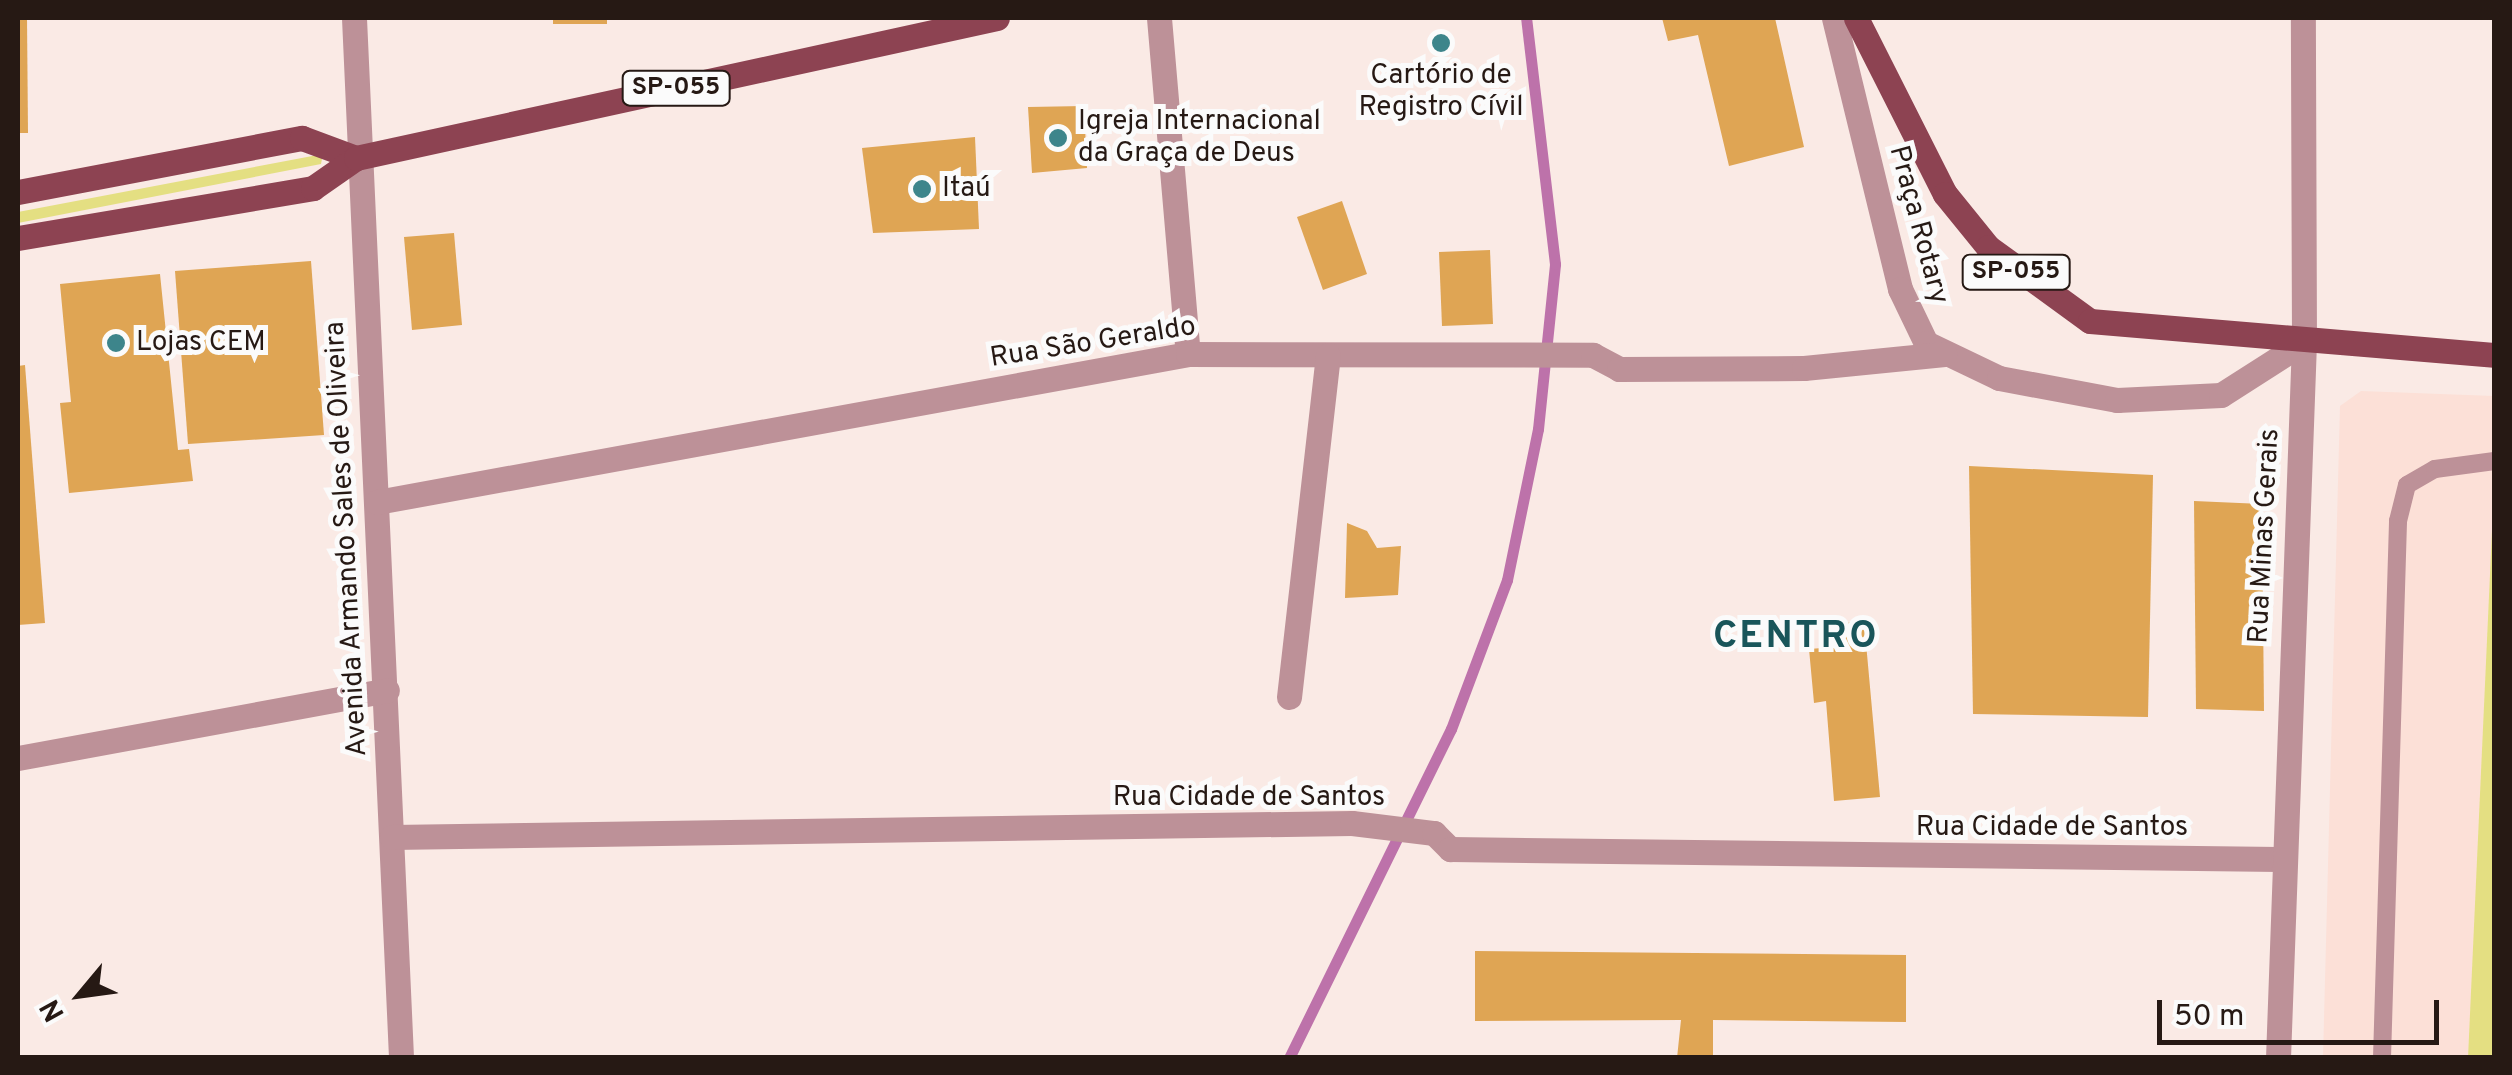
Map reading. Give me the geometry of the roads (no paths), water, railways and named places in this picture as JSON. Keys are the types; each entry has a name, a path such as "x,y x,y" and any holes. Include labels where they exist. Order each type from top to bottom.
{"main road":[{"name":"SP-055","path":"356,158 997,18"},
{"name":"SP-055","path":"1856,18 1945,194 2026,280 2090,320 2304,342 2494,355"},
{"path":"18,192 302,138 356,158"},
{"path":"18,238 313,188 356,158"}],"street":[{"name":"Avenida Armando Sales de Oliveira","path":"354,18 356,158 377,502 401,1058"},
{"path":"1159,18 1188,354"},
{"name":"Praça Rotary","path":"1834,18 1900,288 1912,323 1944,354 1998,378 2117,400 2222,394 2304,342"},
{"name":"Rua Minas Gerais","path":"2278,1058 2279,859 2304,342 2303,18"},
{"name":"Rua São Geraldo","path":"377,502 1188,354 1488,360 1594,355 1619,370 1804,368 1944,354"},
{"path":"1290,697 1328,355"},
{"path":"18,758 386,690"},
{"name":"Rua Cidade de Santos","path":"392,837 1352,823 1434,833 1450,848 2279,859"}],"lane":[{"path":"2382,1058 2398,521 2407,485 2435,469 2494,461"}],"waterway":[{"path":"1289,1058 1451,729 1507,580 1538,429 1555,264 1526,18"}],"place":[{"name":"Cartório de Registro Cívil","path":"1441,43"},
{"name":"Igreja Internacional da Graça de Deus","path":"1058,138"},
{"name":"Itaú","path":"922,189"},
{"name":"Lojas CEM","path":"116,343"}],"district":[{"name":"CENTRO","path":"1796,638"}]}
